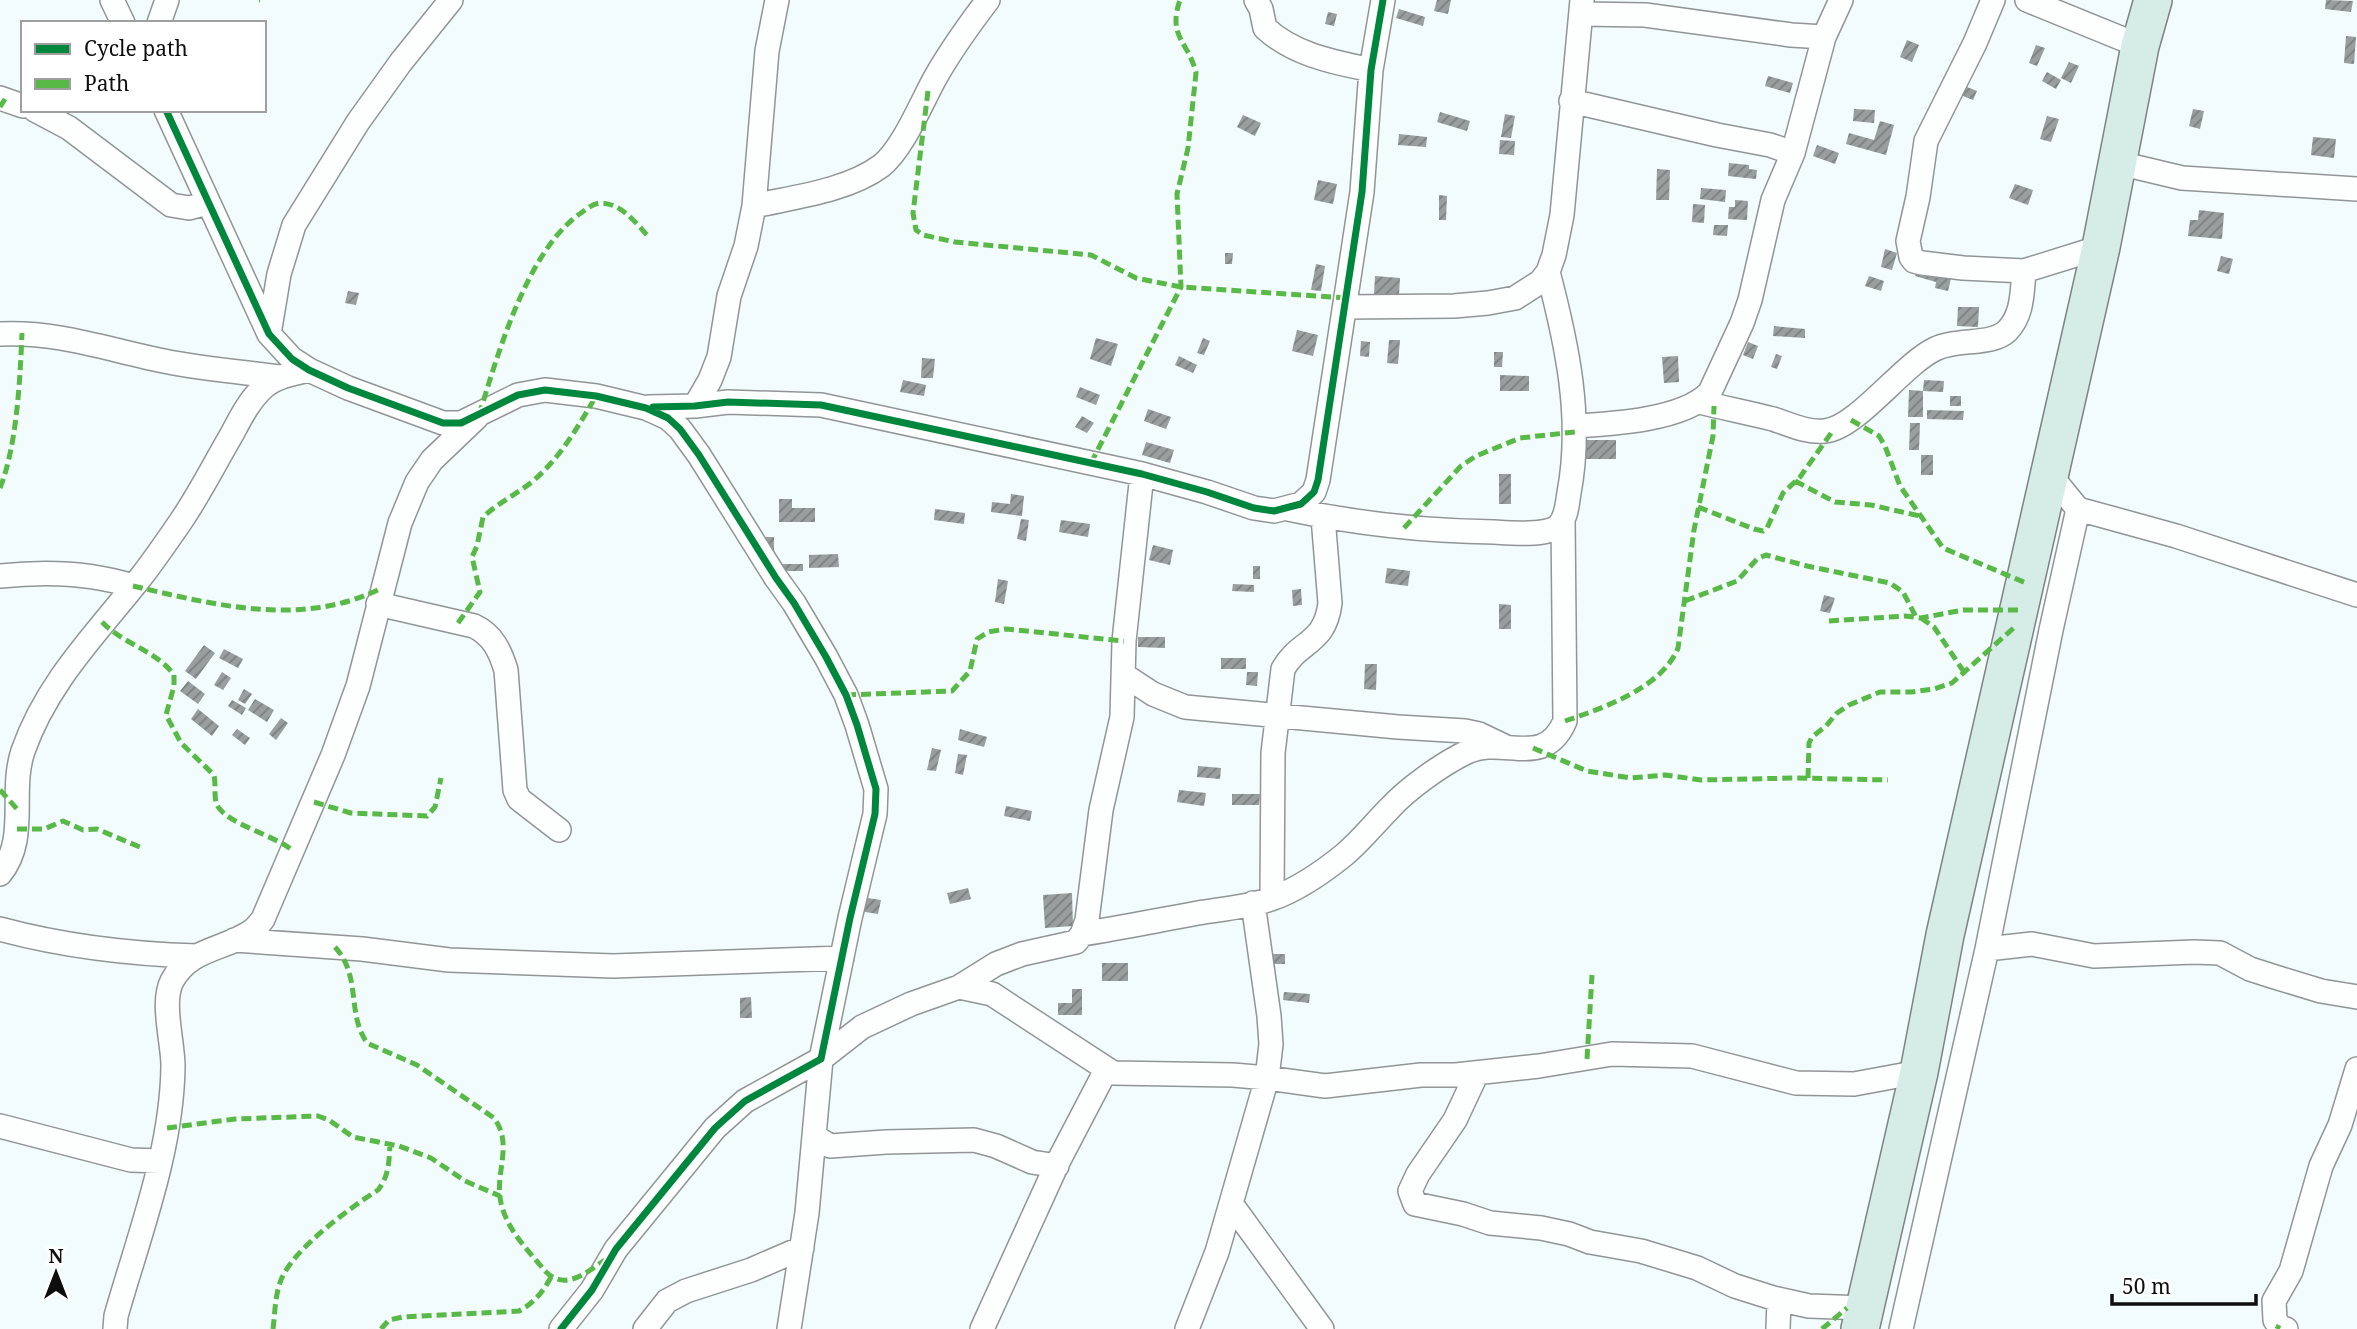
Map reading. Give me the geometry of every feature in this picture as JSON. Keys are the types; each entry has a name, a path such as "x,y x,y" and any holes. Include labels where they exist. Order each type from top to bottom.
{"highway":[{"path":"1863,1319 1919,1072 1945,935 2101,247 2140,46 2153,0"}],"street":[{"path":"112,0 123,21"},
{"path":"160,21 167,0"},
{"path":"269,334 279,274 294,225 358,122 401,62 451,0"},
{"path":"695,406 719,357 729,296 746,246 754,205 767,51 777,0"},
{"path":"754,205 831,189 881,166 899,145 935,77 988,0"},
{"path":"1256,0 1265,28 1289,45 1326,60 1371,70"},
{"path":"1287,509 1308,499 1318,480 1362,192 1371,70 1384,0"},
{"path":"1575,426 1650,417 1700,402 1710,392 1742,323 1756,279 1773,200 1793,153 1824,37 1841,0"},
{"path":"1993,0 1975,43 1926,141 1908,242 1909,252 1914,261 1922,263 2024,271 2101,247"},
{"path":"2027,0 2140,46"},
{"path":"1346,307 1488,303 1515,298 1541,282 1555,255 1562,215 1581,7 1824,37"},
{"path":"0,98 21,105"},
{"path":"1571,101 1770,145 1793,153"},
{"path":"39,112 69,128 171,205 189,208 208,203"},
{"path":"167,112 269,334 292,359 309,370 443,423 461,422 518,395 545,390 596,396 646,408 668,418 680,429 699,455 806,621 846,695 858,725 876,789 875,814 821,1059 802,1248 789,1329"},
{"path":"2119,163 2182,178 2357,189"},
{"path":"1700,402 1816,431 1838,428 1934,349 1974,340 1989,340 2003,334 2017,317 2021,306 2024,271"},
{"path":"1082,934 1263,901 1311,878 1344,855 1372,829 1390,807 1468,751 1548,745 1559,736 1565,722 1563,519 1572,477 1575,403 1565,341 1548,272"},
{"path":"0,334 25,333 63,337 163,361 281,377"},
{"path":"0,874 12,855 17,834 17,800 22,754 41,710 61,676 182,520 248,404 265,385 281,377 309,370"},
{"path":"646,408 728,402 821,405 1142,474 1254,508 1287,509 1378,526 1428,531 1517,533 1544,531 1556,527 1563,519"},
{"path":"115,1329 116,1316 160,1161 172,1090 173,1062 168,1012 172,980 184,964 252,931 263,919 333,755 358,686 400,523 417,482 432,460 479,415"},
{"path":"561,1329 592,1290 616,1248 715,1128 745,1101 821,1059 862,1027 911,1004 959,987 996,964 1021,954 1071,944 1082,934 1087,920 1101,810 1122,717 1124,641 1142,474"},
{"path":"2050,476 2078,509 2176,536 2357,595"},
{"path":"1901,1329 1987,949 2078,509"},
{"path":"1187,1329 1232,1205 1266,1078 1271,1044 1263,901 1273,753 1283,669 1288,660 1320,634 1328,617 1330,603 1323,517"},
{"path":"0,576 52,572 110,579 133,586"},
{"path":"378,604 474,626 485,631 492,639 501,653 506,670 515,790 519,799 559,830"},
{"path":"1124,675 1153,694 1185,707 1465,731 1479,734 1511,749"},
{"path":"0,929 32,938 166,955 197,956"},
{"path":"233,940 362,949 449,960 613,966 842,957"},
{"path":"1987,949 2032,944 2094,956 2220,953 2262,973 2357,997"},
{"path":"959,987 992,994 1106,1070 1125,1073 1266,1078 1325,1087 1392,1078 1539,1066 1612,1054 1692,1056 1796,1083 1854,1084 1919,1072"},
{"path":"2286,1329 2281,1328 2275,1320 2274,1301 2291,1271 2321,1166 2340,1125 2357,1069"},
{"path":"982,1329 1057,1166 1106,1070"},
{"path":"1477,1073 1455,1120 1413,1183 1410,1191 1415,1204 1463,1214 1489,1223 1541,1228 1641,1251 1687,1265 1735,1286 1779,1300 1863,1319"},
{"path":"0,1126 131,1160 160,1161"},
{"path":"814,1136 830,1146 974,1140 996,1146 1032,1162 1057,1166"},
{"path":"1232,1205 1322,1329"},
{"path":"645,1329 667,1301 686,1291 751,1270 802,1248"},
{"path":"1779,1300 1779,1329"}],"building":[{"path":"1437,0 1451,0 1448,14 1434,11"},
{"path":"2326,0 2353,1 2351,12 2325,9"},
{"path":"1399,9 1425,17 1423,26 1396,18"},
{"path":"1328,12 1337,14 1334,26 1325,24"},
{"path":"2346,36 2356,37 2354,64 2344,63"},
{"path":"1907,40 1919,45 1912,62 1900,57"},
{"path":"2036,45 2045,48 2037,66 2029,63"},
{"path":"2069,62 2079,66 2071,83 2061,78"},
{"path":"2047,72 2061,80 2056,89 2042,81"},
{"path":"1768,76 1793,83 1790,93 1765,86"},
{"path":"1957,83 1977,91 1973,100 1953,92"},
{"path":"1854,109 1875,110 1874,123 1853,121"},
{"path":"2193,109 2204,111 2200,129 2189,126"},
{"path":"1440,112 1470,121 1467,131 1437,122"},
{"path":"1505,114 1515,116 1511,138 1501,137"},
{"path":"1243,115 1261,123 1255,136 1237,127"},
{"path":"2047,116 2059,119 2051,142 2040,139"},
{"path":"1880,121 1894,125 1886,155 1846,144 1849,133 1874,140"},
{"path":"1399,134 1427,137 1426,147 1398,145"},
{"path":"2313,137 2336,139 2334,158 2311,155"},
{"path":"1500,140 1515,141 1514,155 1499,154"},
{"path":"1817,145 1839,153 1835,164 1813,156"},
{"path":"1729,163 1749,165 1749,169 1757,170 1756,179 1728,176"},
{"path":"1657,169 1670,170 1669,200 1656,200"},
{"path":"1318,180 1337,184 1333,204 1314,200"},
{"path":"2015,184 2033,190 2028,205 2009,198"},
{"path":"1701,188 1726,190 1725,202 1700,199"},
{"path":"1439,195 1447,196 1446,220 1439,220"},
{"path":"1735,200 1748,201 1747,220 1728,219 1729,207 1735,207"},
{"path":"1693,204 1705,205 1704,223 1692,222"},
{"path":"2199,210 2224,213 2222,239 2188,236 2190,220 2198,220"},
{"path":"1714,225 1728,225 1727,236 1713,235"},
{"path":"1885,249 1897,253 1892,270 1881,267"},
{"path":"1225,253 1233,253 1232,264 1225,264"},
{"path":"2221,256 2233,259 2229,274 2217,271"},
{"path":"1316,264 1325,266 1321,291 1311,290"},
{"path":"1918,265 1952,274 1948,291 1935,288 1936,282 1915,276"},
{"path":"1375,276 1400,278 1399,295 1374,294"},
{"path":"1869,276 1884,281 1881,291 1865,286"},
{"path":"348,291 359,293 356,305 345,303"},
{"path":"1958,307 1979,307 1978,327 1957,326"},
{"path":"1774,326 1805,329 1805,338 1773,336"},
{"path":"1297,330 1318,335 1313,356 1292,351"},
{"path":"1096,338 1118,344 1111,366 1090,359"},
{"path":"1203,338 1210,341 1204,355 1197,353"},
{"path":"1389,340 1400,340 1398,364 1387,363"},
{"path":"1361,341 1370,342 1369,357 1360,356"},
{"path":"1748,342 1758,346 1753,359 1743,355"},
{"path":"1494,352 1503,352 1502,367 1494,367"},
{"path":"1776,354 1782,356 1777,369 1771,367"},
{"path":"1179,356 1197,365 1193,373 1175,365"},
{"path":"1678,356 1679,382 1664,383 1662,357"},
{"path":"922,358 935,359 933,378 921,378"},
{"path":"1500,375 1529,376 1529,391 1500,391"},
{"path":"903,380 926,385 924,396 900,392"},
{"path":"1924,380 1944,381 1943,392 1923,391"},
{"path":"1080,387 1100,395 1096,405 1076,397"},
{"path":"1909,390 1923,391 1923,417 1908,417"},
{"path":"1950,396 1961,396 1961,406 1950,406"},
{"path":"1148,409 1171,417 1166,429 1144,421"},
{"path":"1927,410 1964,411 1963,420 1927,419"},
{"path":"1082,416 1094,423 1087,433 1075,427"},
{"path":"1910,423 1920,423 1919,450 1909,450"},
{"path":"1582,440 1616,440 1616,459 1581,459"},
{"path":"1146,442 1174,450 1170,463 1142,455"},
{"path":"1921,455 1933,455 1933,475 1921,475"},
{"path":"1499,474 1511,474 1511,504 1499,504"},
{"path":"1011,494 1024,496 1022,516 991,512 992,502 1010,504"},
{"path":"779,499 792,499 792,508 815,508 815,522 779,522"},
{"path":"935,509 965,513 964,524 934,520"},
{"path":"1021,519 1029,520 1026,541 1017,539"},
{"path":"1061,520 1090,524 1088,537 1059,532"},
{"path":"764,537 774,537 774,554 764,555"},
{"path":"1153,545 1173,550 1170,565 1149,560"},
{"path":"838,554 839,567 809,568 809,555"},
{"path":"778,564 803,564 803,571 778,571"},
{"path":"1253,566 1260,566 1260,579 1253,579"},
{"path":"1387,568 1410,571 1408,586 1385,583"},
{"path":"998,579 1008,581 1004,604 995,602"},
{"path":"1233,584 1254,585 1254,592 1232,591"},
{"path":"1301,589 1302,605 1293,606 1292,590"},
{"path":"1824,595 1835,598 1830,613 1820,611"},
{"path":"1499,604 1511,605 1511,629 1499,629"},
{"path":"1138,637 1165,637 1165,648 1138,647"},
{"path":"204,645 215,653 196,679 185,671"},
{"path":"224,649 243,659 238,668 219,658"},
{"path":"1221,658 1246,658 1246,669 1221,669"},
{"path":"1365,664 1377,664 1376,690 1364,689"},
{"path":"222,672 231,678 223,690 214,685"},
{"path":"1247,672 1258,672 1257,686 1246,685"},
{"path":"188,681 205,694 198,704 180,691"},
{"path":"244,689 252,694 245,704 238,700"},
{"path":"255,699 274,710 267,722 248,710"},
{"path":"232,700 246,708 242,715 228,706"},
{"path":"198,709 219,726 212,736 191,719"},
{"path":"281,718 288,723 276,740 269,734"},
{"path":"237,729 250,738 245,745 232,735"},
{"path":"960,729 987,737 984,747 958,740"},
{"path":"932,748 941,750 936,771 927,770"},
{"path":"958,754 967,755 963,775 955,773"},
{"path":"1198,766 1221,768 1220,779 1197,777"},
{"path":"1179,790 1206,793 1204,806 1177,802"},
{"path":"1232,794 1260,794 1259,805 1232,805"},
{"path":"1006,806 1032,811 1030,821 1004,816"},
{"path":"968,888 971,899 950,904 947,893"},
{"path":"1072,893 1073,926 1045,928 1043,895"},
{"path":"861,897 881,900 878,914 859,911"},
{"path":"1264,954 1285,954 1285,964 1264,964"},
{"path":"1102,963 1128,963 1128,981 1102,981"},
{"path":"1072,989 1082,989 1082,1015 1058,1015 1058,1003 1072,1003"},
{"path":"1284,992 1310,994 1309,1003 1283,1000"},
{"path":"751,997 752,1018 740,1018 740,998"}],"marked path":[{"path":"1091,463 1181,287 1177,194 1188,148 1196,73 1176,23 1180,0"},
{"path":"928,91 913,213 916,230 923,235 955,242 1091,255 1136,278 1181,287 1347,298"},
{"path":"0,107 5,99"},
{"path":"479,415 517,305 530,277 562,230 588,208 600,203 621,209 647,235"},
{"path":"0,488 14,432 22,333"},
{"path":"458,623 480,592 472,557 483,517 543,472 568,442 596,396"},
{"path":"1565,721 1630,695 1659,674 1678,648 1694,530 1713,436 1714,406"},
{"path":"1851,420 1879,436 1900,486 1943,548 2026,583"},
{"path":"1698,507 1763,531 1767,528 1783,493 1800,477 1834,429"},
{"path":"1404,528 1461,466 1476,456 1520,438 1575,432"},
{"path":"1795,481 1835,502 1871,505 1920,516"},
{"path":"1685,601 1737,581 1757,559 1766,555 1890,583 1903,592 1916,617"},
{"path":"133,586 227,606 290,610 352,600 382,588"},
{"path":"1829,621 1905,616 1921,618 1963,610 2020,610"},
{"path":"1921,618 1934,627 1964,672"},
{"path":"102,622 110,630 159,660 174,675 174,686 166,715 181,743 214,775 215,799 220,809 238,823 293,851"},
{"path":"1808,778 1809,743 1837,713 1880,692 1911,692 1952,683 2017,625"},
{"path":"846,695 952,691 970,671 977,639 988,632 1006,629 1124,641"},
{"path":"1533,748 1587,771 1631,778 1665,775 1701,780 1888,780"},
{"path":"314,802 351,813 427,816 435,807 441,778"},
{"path":"0,790 17,809"},
{"path":"17,829 44,829 63,821 83,830 97,829 142,848"},
{"path":"335,947 348,970 357,1019 367,1043 417,1065 494,1118 503,1138 500,1192 504,1213 519,1239 545,1271 560,1280 568,1280 605,1260"},
{"path":"1587,1059 1592,975"},
{"path":"167,1128 235,1119 318,1116 329,1120 353,1137 399,1146 431,1158 465,1181 500,1196"},
{"path":"273,1329 278,1292 287,1268 324,1230 378,1190 389,1163 390,1144"},
{"path":"381,1329 389,1320 403,1317 519,1311 538,1297 551,1277"},
{"path":"1822,1329 1847,1308"},
{"path":"2277,1329 2279,1325"}],"cycle path":[{"path":"653,407 728,402 821,405 1142,474 1254,508 1274,511 1301,504 1314,492 1318,480 1362,192 1371,70 1383,0"},
{"path":"167,112 269,334 292,359 309,370 348,388 443,423 461,423 518,395 545,390 596,396 646,408 668,418 680,429 699,455 794,603 846,695 857,725 876,789 875,814 821,1059 745,1101 715,1128 616,1249 592,1290 561,1329"}]}
